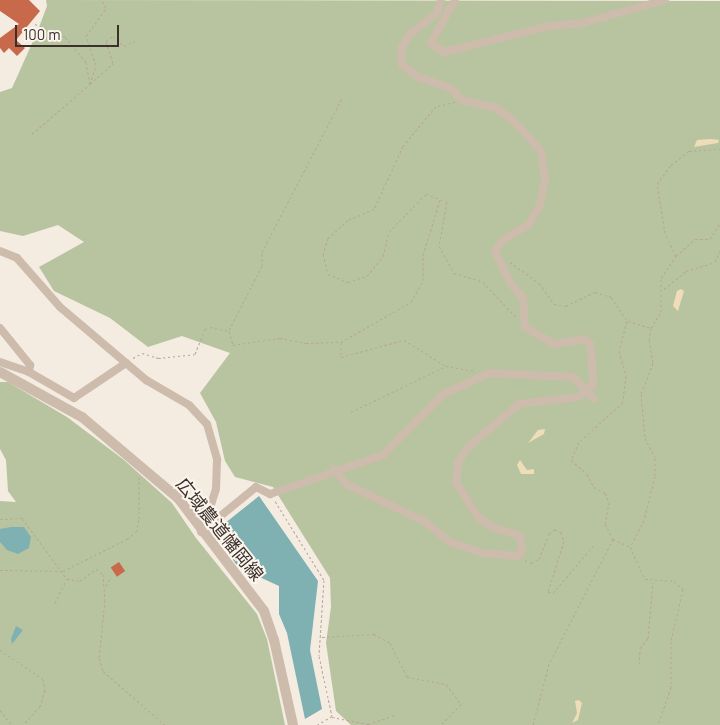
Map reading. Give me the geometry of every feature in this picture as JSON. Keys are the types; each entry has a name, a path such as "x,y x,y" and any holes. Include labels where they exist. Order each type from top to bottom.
{"street":[{"path":"334,470 346,484 424,521 450,542 482,553 517,556 522,550 520,536 490,526 478,517 456,482 458,463 466,448 519,404 578,397 588,392 593,385 591,345 585,339 554,344 526,327 523,298 511,284 495,251 502,241 529,224 540,205 545,180 541,151 516,123 497,108 462,100 450,88 418,77 402,65 401,49 410,34 437,13 441,0"},
{"path":"455,0 431,43 444,52 550,26 583,23 664,0"},
{"path":"0,251 17,258 60,306 146,380 189,405 207,424 217,460 216,489 211,504 194,520"},
{"path":"0,328 30,365 29,372"},
{"path":"0,362 29,372 74,398 126,362"},
{"name":"広域農道幡岡線","path":"0,372 82,417 139,463 178,498 201,532 264,611 293,725"},
{"path":"201,532 256,487 270,494 334,470 384,455 444,394 489,373 573,377 594,399"}],"path":[{"path":"90,84 96,65 86,36 106,8 102,0"},
{"path":"35,24 65,37 86,62 90,84"},
{"path":"32,134 113,63 106,41 113,36 124,46 137,40"},
{"path":"342,98 262,252 262,266 229,331 233,345 280,338 306,343 341,342 411,302 423,280 423,255 440,200"},
{"path":"462,100 436,106 403,146 374,209 348,220 328,238 323,254 328,274 348,282 368,276 383,256 389,232 426,194 447,202 439,246 454,273 483,282 526,327"},
{"path":"676,256 665,232 657,184 671,165 689,151 720,148"},
{"path":"630,547 644,520 655,476 654,458 645,438 641,394 653,363 649,340 651,328 661,312 663,289 661,278 676,256 695,239 710,239 720,223"},
{"path":"495,251 539,283 554,304 566,306 595,292 611,297 627,321 651,328"},
{"path":"663,289 686,270 715,262 720,251"},
{"path":"627,321 619,351 626,376 623,402 579,442 571,460 587,474 594,487 605,493 609,502 605,524 613,539 630,547 645,579 674,581 683,589 671,640 671,688 658,725"},
{"path":"126,362 142,353 158,358 195,354 206,329 229,331"},
{"path":"341,342 341,357 404,340 446,366 489,373"},
{"path":"351,412 446,366"},
{"path":"0,570 63,571 128,539 136,532 139,463"},
{"path":"270,494 324,580 322,637 319,656 332,716"},
{"path":"0,519 22,518 63,571 67,579"},
{"path":"517,556 531,563 539,559 550,534 555,529 561,532 564,541 548,592 553,593 593,546"},
{"path":"533,725 549,664 613,539"},
{"path":"67,579 80,581 96,569 103,574 106,586 99,658 103,671 165,725"},
{"path":"106,586 111,577"},
{"path":"56,603 67,579"},
{"path":"639,664 640,648 648,638 653,581"},
{"path":"322,637 374,634 390,643 407,677 446,684 462,704 441,725"},
{"path":"0,650 43,679 45,690 40,706 23,725"},
{"path":"0,710 12,725"},
{"path":"317,725 332,716 368,724 394,715"}],"green space":[{"path":"46,0 720,1 720,725 351,725 336,711 326,643 331,607 330,578 273,487 235,477 225,461 216,422 200,393 230,353 182,336 148,347 110,318 54,291 39,267 84,242 58,225 23,236 0,231 0,92 12,88 38,30 47,6"},
{"path":"0,382 8,382 67,417 124,460 172,503 196,538 257,614 267,639 285,725 0,725 0,501 16,502 8,491 6,460 0,449"}],"sand":[{"path":"697,140 719,140 718,143 694,147"},
{"path":"681,289 684,291 678,311 673,306 677,291"},
{"path":"545,429 544,434 528,443 538,430"},
{"path":"520,460 527,470 534,469 534,474 521,474 517,465"},
{"path":"579,700 582,703 578,720 572,723 577,713 575,701"}],"water":[{"path":"259,496 318,581 310,650 322,709 305,719 287,633 279,614 279,586 238,567 214,532"},
{"path":"24,527 31,537 29,548 18,554 7,550 0,542 0,529"},
{"path":"16,626 23,630 12,644 11,639"}],"building":[{"path":"0,0 29,0 40,11 16,40 25,48 17,56 9,48 4,53 0,48 0,38 19,24 0,11"},
{"path":"119,562 125,571 117,577 111,568"}]}
